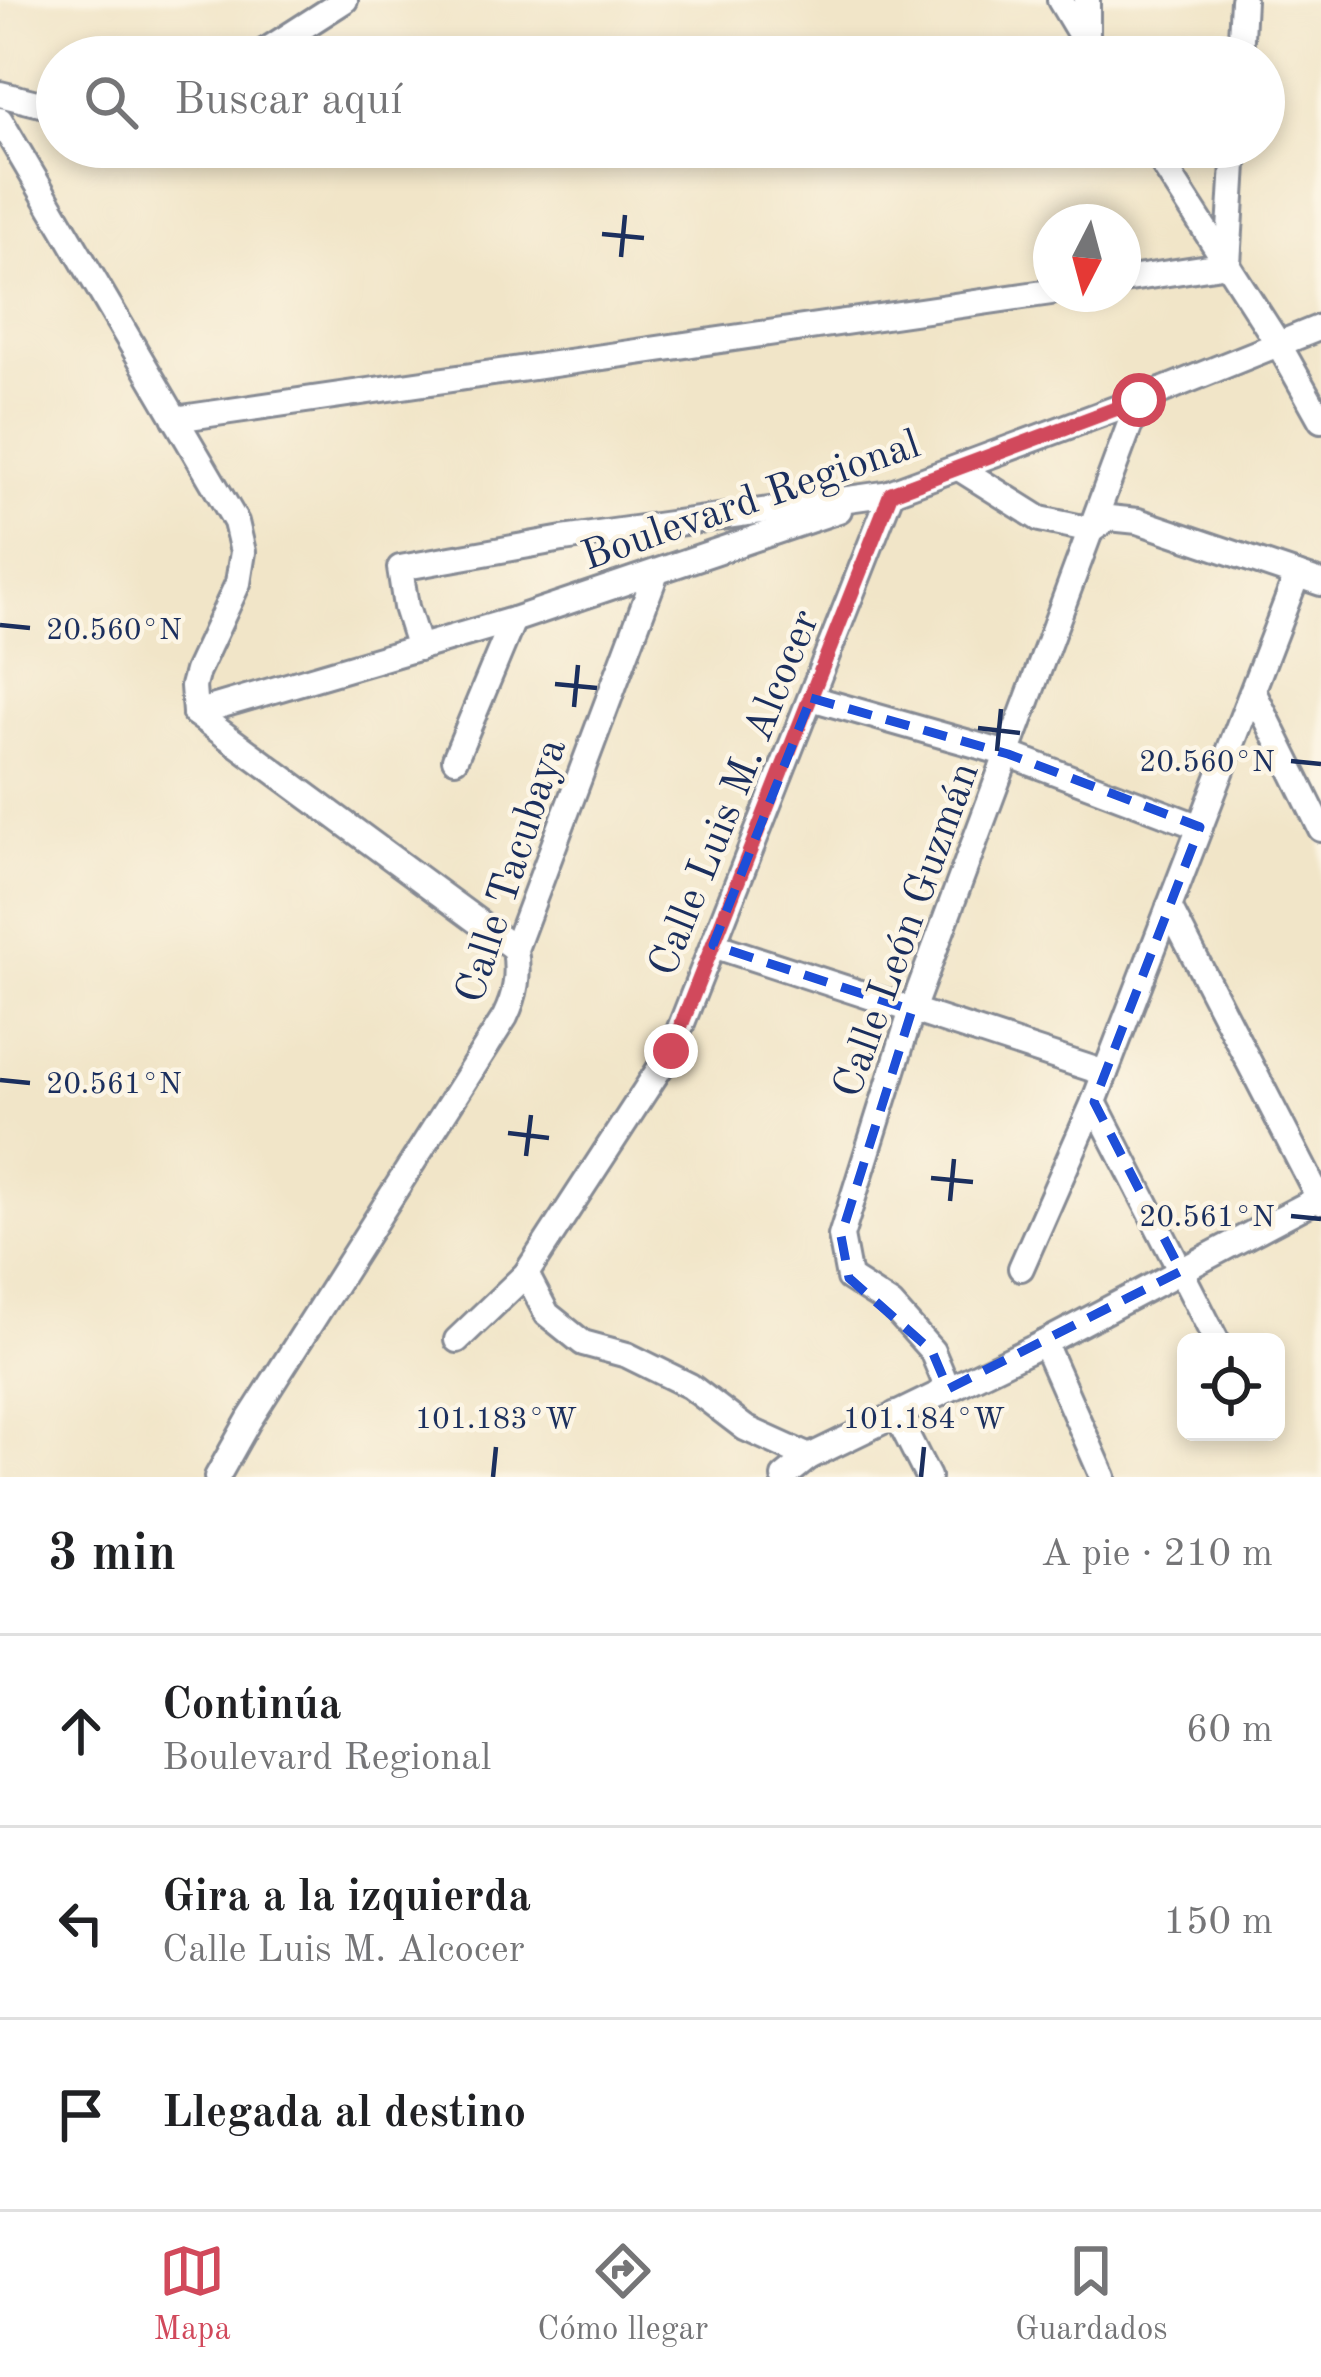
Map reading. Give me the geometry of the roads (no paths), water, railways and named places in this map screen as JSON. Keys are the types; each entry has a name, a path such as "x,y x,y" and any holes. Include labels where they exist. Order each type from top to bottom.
{"street":[{"path":"289,36 345,0"},
{"path":"1060,0 1081,36"},
{"path":"1087,0 1089,36"},
{"path":"1241,36 1243,0"},
{"path":"0,94 36,103"},
{"path":"0,120 236,522 243,552 238,583 197,671 195,713 515,950"},
{"path":"1166,168 1321,419"},
{"path":"1228,264 1234,168"},
{"path":"1141,277 1228,264"},
{"path":"175,419 1033,295"},
{"name":"Boulevard Regional","path":"195,713 512,620 891,493 1321,327"},
{"name":"Calle León Guzmán","path":"948,1389 932,1351 891,1305 849,1278 841,1236 912,1010 1139,400"},
{"path":"959,468 1040,519 1092,530 1109,518 1138,521 1309,579 1253,691 1094,1102 1021,1268"},
{"path":"419,648 400,568 563,539 891,493"},
{"name":"Calle Luis M. Alcocer","path":"458,1340 526,1274 671,1051 891,493"},
{"name":"Calle Tacubaya","path":"217,1477 505,1018 515,996 515,950 656,573"},
{"path":"454,759 512,620"},
{"path":"1253,691 1321,829"},
{"path":"811,698 1008,754 1200,827"},
{"path":"784,1477 809,1457 1044,1343 1320,1200 1169,907"},
{"path":"713,945 1105,1073"},
{"path":"1094,1102 1212,1333"},
{"path":"526,1274 548,1314 583,1343 627,1355 690,1385 745,1428 809,1457"},
{"path":"1044,1343 1103,1477"},
{"path":"896,1414 928,1477"}]}
